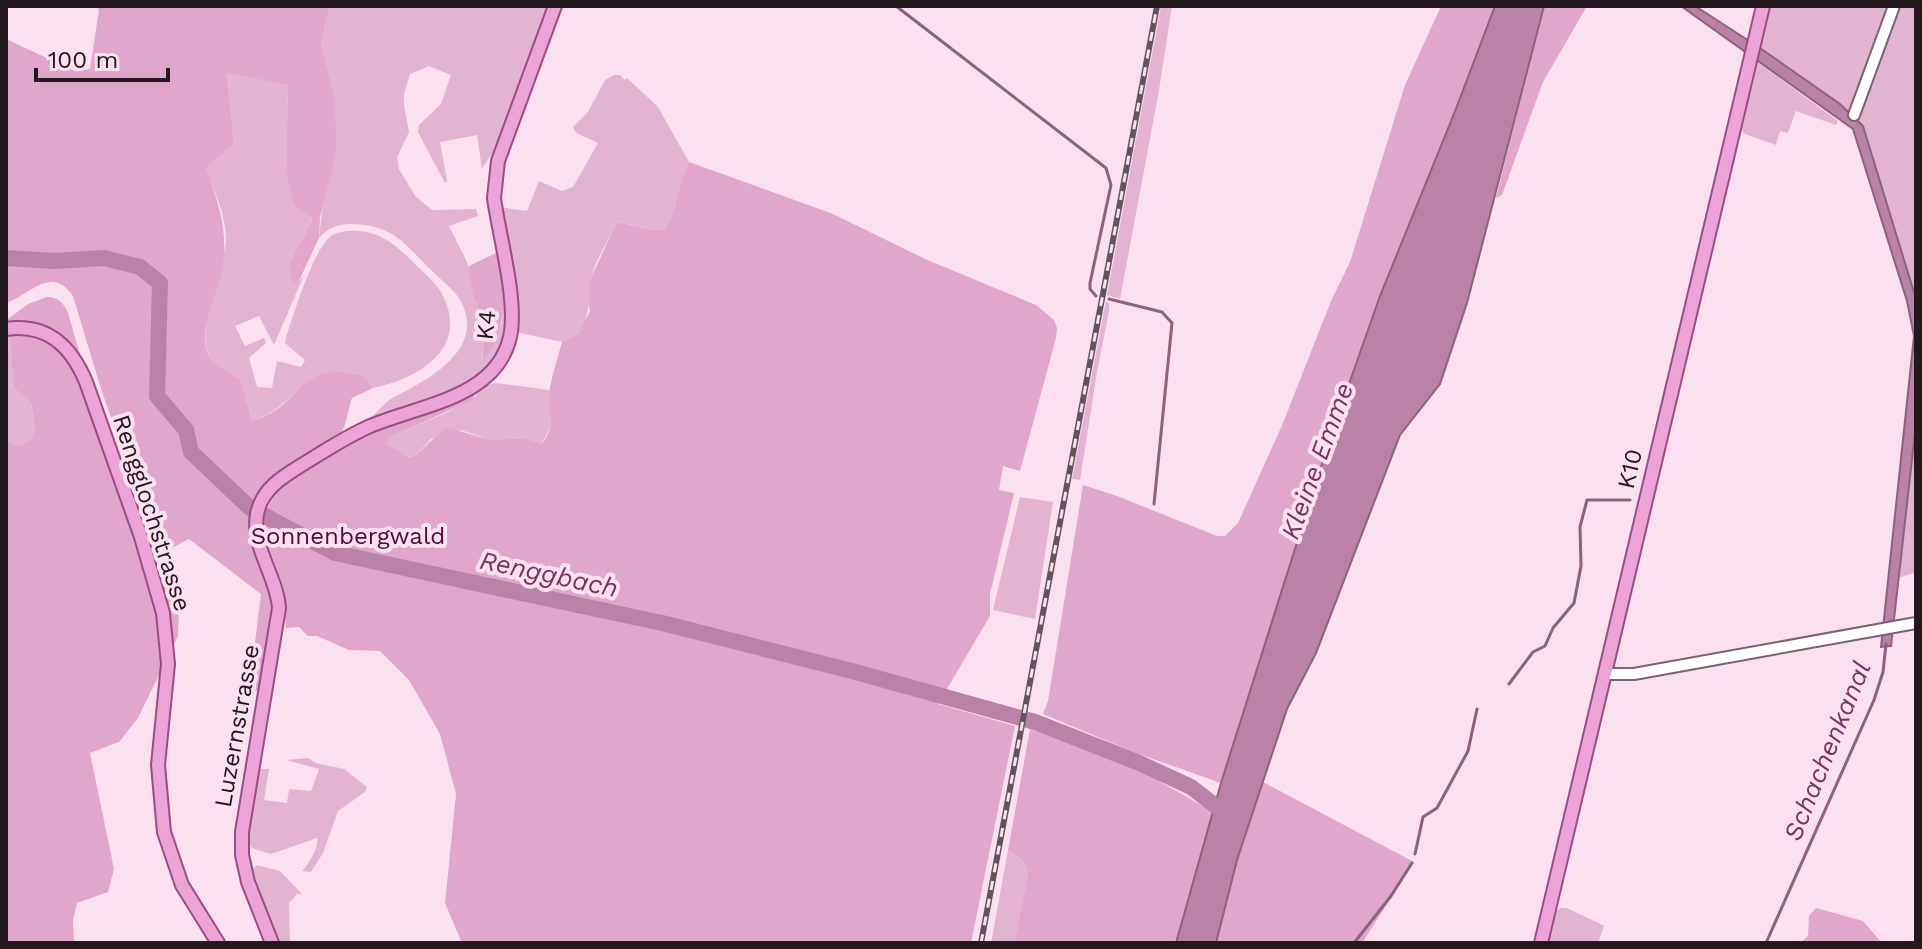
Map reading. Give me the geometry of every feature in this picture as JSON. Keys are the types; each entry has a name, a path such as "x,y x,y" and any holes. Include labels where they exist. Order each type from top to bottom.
{"main road":[{"name":"K4","path":"257,516 268,491 279,479 354,434 473,387 493,371 504,354 511,335 512,307 494,198 494,181 498,161 555,6"},
{"name":"K10","path":"1541,943 1763,6"},
{"name":"Rengglochstrasse","path":"6,329 30,328 49,335 64,344 80,367 141,537 163,613 167,639 166,693 158,765 164,832 182,885 218,943"},
{"name":"Luzernstrasse","path":"257,516 258,538 275,584 279,608 245,808 242,844 248,882 272,943"}],"street":[{"path":"1854,115 1894,6"},
{"path":"1604,674 1634,674 1916,623"}],"shaded area":[{"path":"330,6 549,6 494,155 482,169 477,135 440,142 445,183 418,132 419,125 441,104 451,75 429,66 410,74 404,94 409,132 397,157 399,169 415,196 432,210 476,209 478,216 449,226 467,262 473,297 485,322 482,362 502,323 503,287 505,334 501,349 477,377 440,398 362,425 360,423 389,400 423,381 451,360 461,347 466,332 466,316 453,291 389,232 366,225 346,224 330,229 319,238 335,98 321,42"},
{"path":"1161,6 1172,6 1120,299 1107,295"},
{"path":"1495,6 1544,6 1467,303 1440,384 1400,435 1316,653 1287,709 1237,860 1216,943 1176,943 1221,783 1330,438 1380,296"},
{"path":"1681,6 1695,6 1760,48 1840,104 1863,126 1916,299 1916,424 1891,646 1881,647 1914,336 1907,301 1853,129"},
{"path":"1770,6 1892,6 1853,115 1760,48"},
{"path":"1896,6 1916,6 1916,299 1863,126 1856,118"},
{"path":"1757,62 1838,121 1836,125 1796,111 1788,133 1780,131 1776,145 1745,134 1741,129"},
{"path":"227,72 288,85 286,172 312,216 298,283 304,275 274,345 259,316 235,326 245,346 264,338 266,343 249,358 257,387 272,388 277,361 301,367 305,360 285,343 299,299 324,243 339,232 348,231 369,233 394,245 442,293 450,316 449,333 444,347 421,369 390,384 373,388 366,377 327,374 314,379 268,414 252,421 241,380 211,359 206,348 208,319 226,239 222,212 205,168 234,143"},
{"path":"614,75 627,78 658,107 689,162 673,214 665,230 619,222 615,226 595,266 585,321 575,337 562,342 516,332 500,207 527,211 539,181 562,191 573,187 598,143 576,133 573,127 588,112 605,80"},
{"path":"1106,301 1109,311 1080,480 1072,479"},
{"path":"8,319 14,388 31,403 35,431 31,439 19,445 6,441"},
{"path":"496,383 549,390 550,424 541,443 523,438 490,440 461,430 431,439 416,455 408,458 387,444 386,441 393,436 450,411 476,396 484,386"},
{"path":"1916,424 1916,572 1899,578 1914,437"},
{"path":"1020,497 1053,502 1035,619 993,610"},
{"path":"308,758 316,763 344,769 367,787 365,792 338,811 323,853 311,872 302,871 315,851 317,838 271,854 252,848 248,842 259,769 269,769 264,800 287,803 289,789 311,791 319,769 286,760"},
{"path":"1008,850 1023,861 1028,873 1014,943 991,943"},
{"path":"257,865 280,871 302,894 297,894 289,903 290,943 278,943 251,871"},
{"path":"1561,908 1604,926 1598,943 1548,943 1555,912"}],"green space":[{"name":"Sonnenbergwald","path":"97,6 330,6 321,42 335,98 336,154 320,217 319,238 298,283 295,284 291,277 290,269 312,217 295,206 286,172 288,85 227,73 234,143 206,168 219,207 224,247 221,275 211,305 205,340 211,359 241,380 252,421 269,414 312,378 325,373 366,377 373,388 352,398 345,424 337,437 282,469 264,486 256,499 251,524 253,537 270,587 274,611 261,691 249,691 261,594 189,539 159,555 101,389 73,296 65,287 48,282 6,303 6,39 75,71 90,69 99,10"},
{"path":"1441,6 1495,6 1380,296 1330,438 1221,783 1136,753 1043,714 1048,701 1083,485 1217,536 1225,536 1238,523 1350,262 1405,85"},
{"path":"1544,6 1587,6 1543,82 1502,195 1496,198"},
{"path":"689,162 833,214 925,259 1036,305 1054,320 1057,328 1020,471 1003,466 999,490 1014,493 990,594 990,616 938,704 1015,726 971,943 462,943 445,903 456,794 440,734 409,680 380,651 349,650 317,636 308,636 299,627 286,628 283,586 270,551 265,524 276,494 296,475 357,439 477,391 472,400 393,436 387,444 409,458 446,427 490,440 523,438 542,443 551,423 549,394 562,342 578,334 590,311 591,278 615,226 618,222 665,230"},
{"path":"496,253 503,311 497,336 482,365 485,322 473,297 469,266"},
{"path":"47,297 60,301 68,313 149,560 179,605 178,636 138,718 119,742 90,753 114,869 108,892 77,903 73,920 74,943 6,943 6,441 19,445 31,439 35,430 31,403 14,388 8,319 28,304"},
{"path":"1030,729 1136,768 1213,812 1176,943 1014,943 1028,873 1023,861 1008,850"},
{"path":"1263,782 1414,862 1362,943 1216,943 1237,860"},
{"path":"1816,908 1863,921 1882,943 1800,943 1808,936 1809,916"}],"waterway":[{"path":"896,6 1106,168 1111,185 1090,283 1090,289 1096,296"},
{"name":"Renggbach","path":"6,258 55,261 104,258 140,267 160,283 157,396 186,430 191,452 250,508 335,553 662,623 1035,722 1191,787 1231,818"},
{"path":"1109,299 1162,312 1172,323 1154,504"},
{"path":"1509,684 1533,652 1545,646 1553,628 1574,603 1581,566 1580,527 1587,500 1630,500"},
{"name":"Schachenkanal","path":"1766,943 1874,700 1883,672 1886,644"},
{"path":"1415,854 1423,817 1437,808 1468,751 1477,709"},
{"path":"1354,943 1412,863"}],"railway":[{"path":"981,943 1157,6"}],"water label":[{"name":"Kleine Emme","path":"1317,461"}]}
